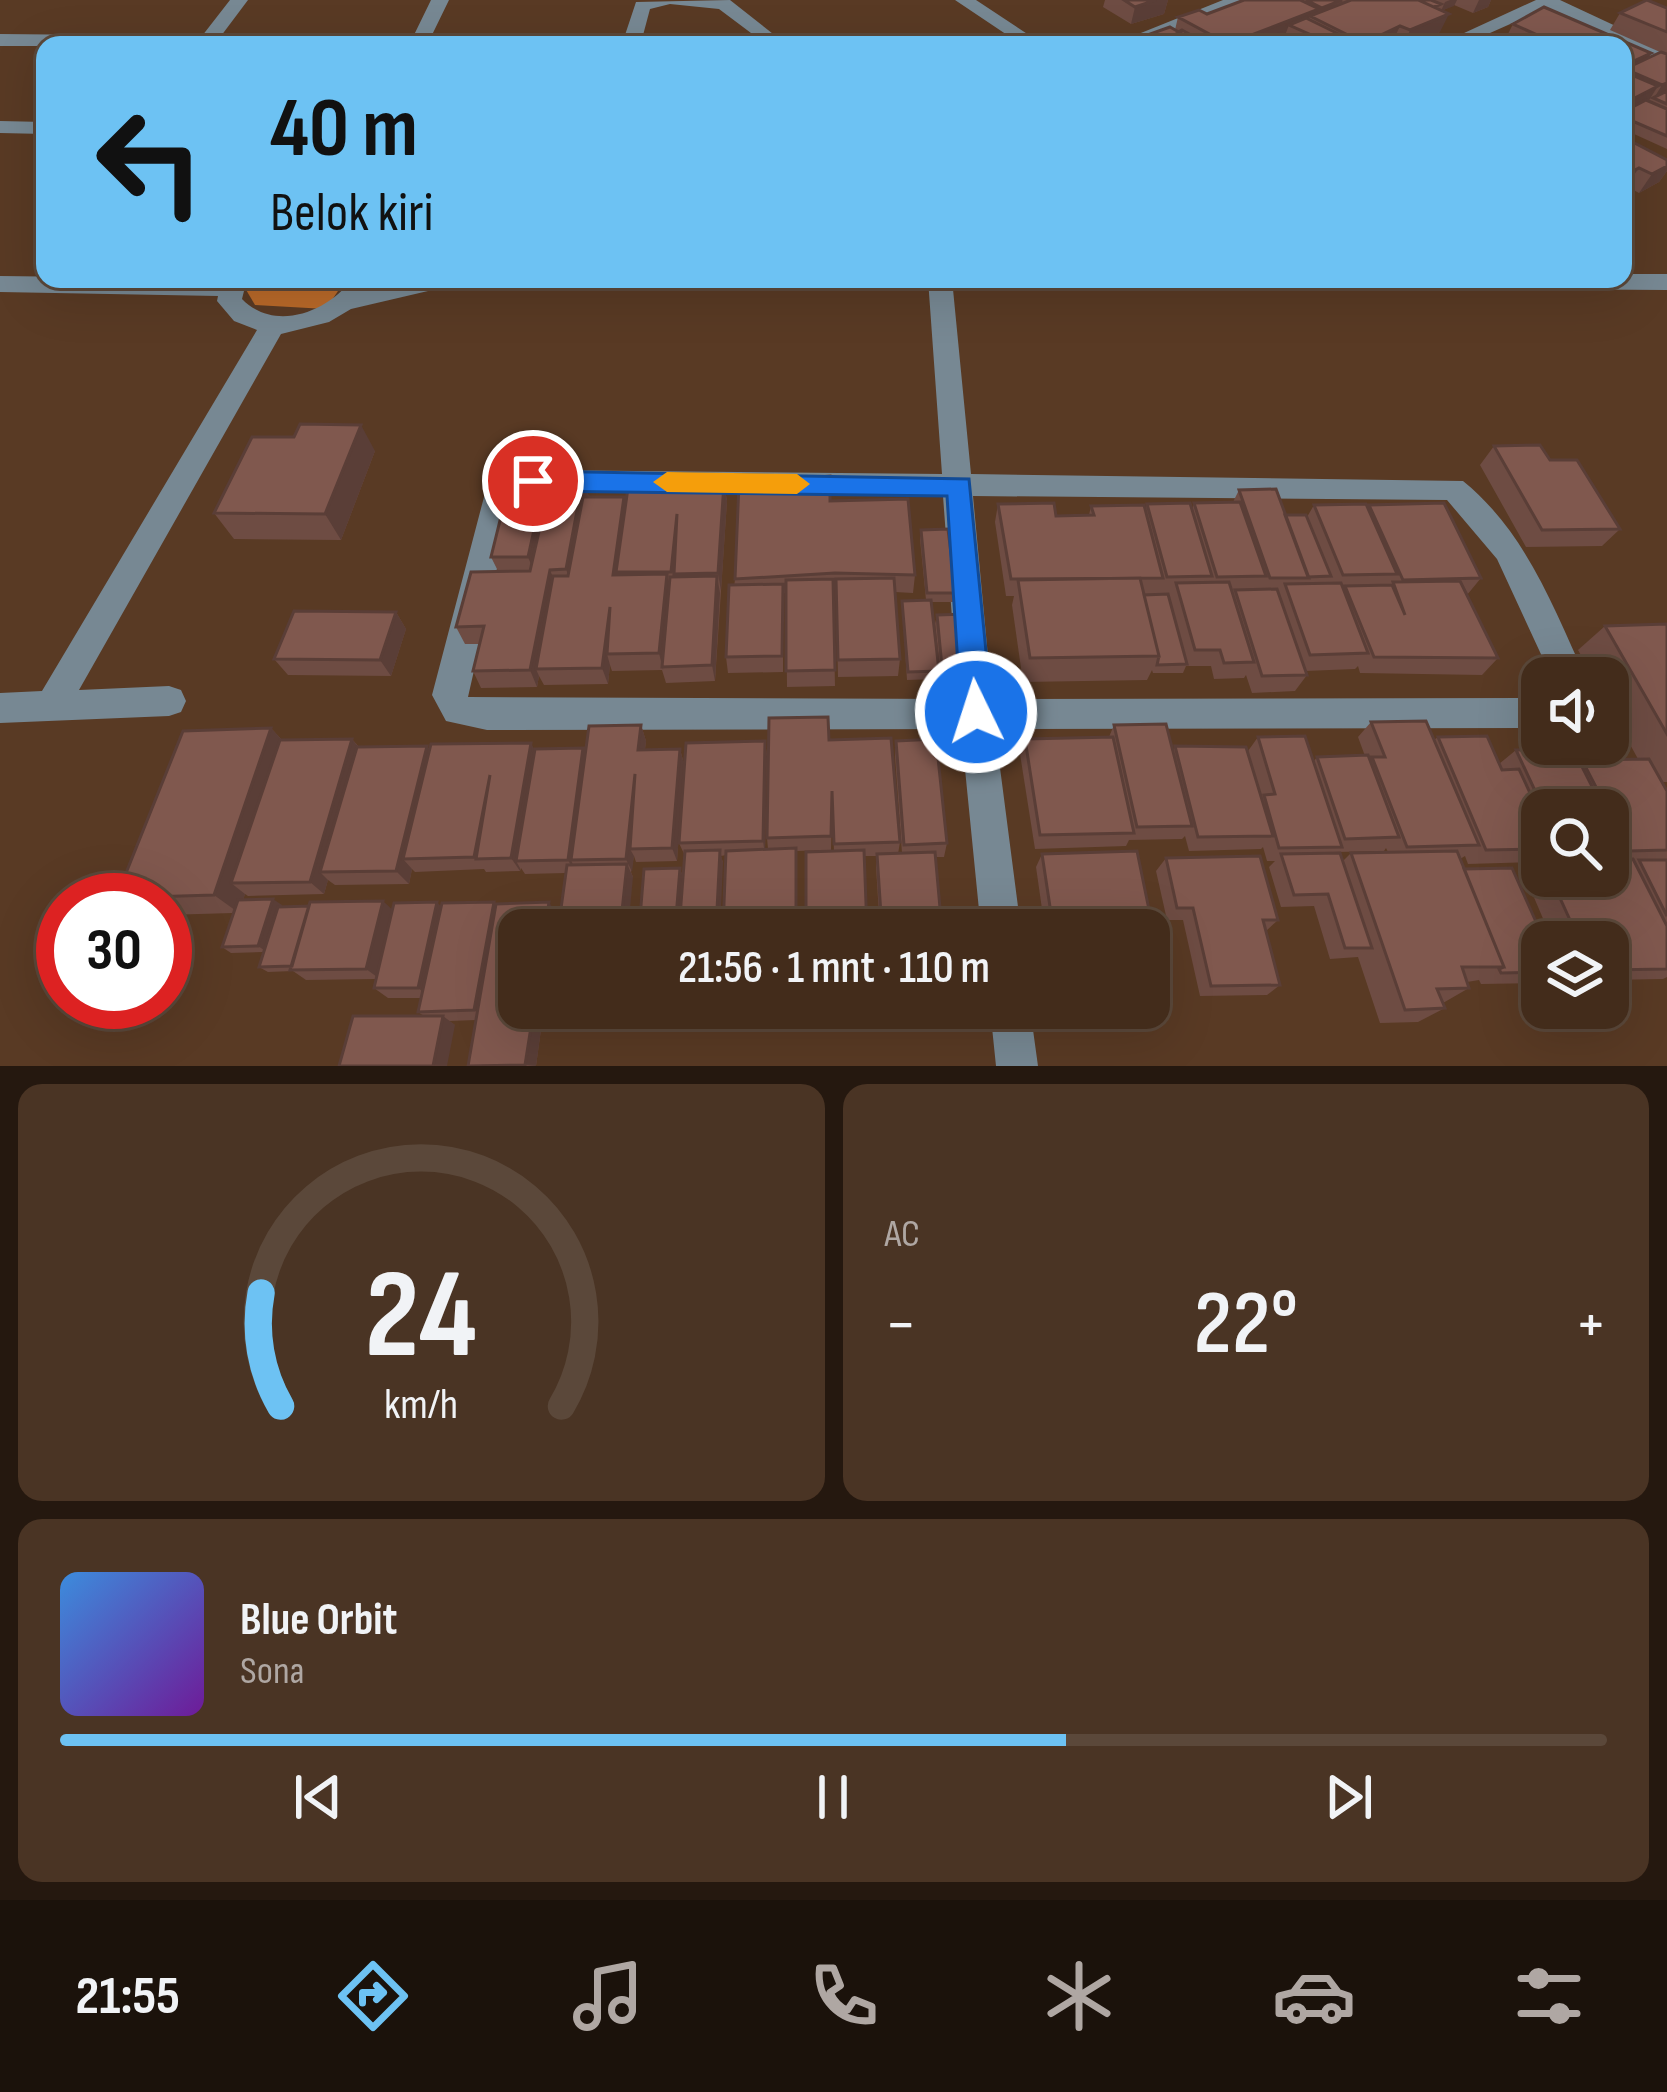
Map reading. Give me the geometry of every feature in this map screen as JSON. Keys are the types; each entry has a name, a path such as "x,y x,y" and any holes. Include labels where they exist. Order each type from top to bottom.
{"street":[{"path":"210,36 239,0"},
{"path":"423,36 440,0"},
{"path":"634,36 642,6 670,0 724,4 766,36"},
{"path":"964,0 1021,36"},
{"path":"1139,36 1208,4 1239,0"},
{"path":"1468,36 1548,1 1622,36"},
{"path":"0,40 36,41"},
{"path":"1632,41 1667,57"},
{"path":"0,127 36,128"},
{"path":"1632,282 1667,282"},
{"path":"0,284 36,284"},
{"path":"232,288 229,301 237,313 273,325 301,322 357,290"},
{"path":"941,288 976,712 999,909"},
{"path":"52,706 273,325"},
{"path":"1521,713 488,715 458,710 449,694 499,497 511,485 533,481 1453,489 1478,507 1514,561 1559,657"},
{"path":"0,708 169,701"},
{"path":"1013,1029 1017,1066"}],"shaded area":[{"path":"245,288 340,288 326,309 255,305"}],"building":[{"path":"1124,0 1156,0 1135,7"},
{"path":"1244,0 1300,0 1319,9 1249,36 1213,36 1178,17 1199,10 1207,14"},
{"path":"1306,0 1342,0 1322,8"},
{"path":"1351,0 1418,0 1449,14 1410,30 1400,26 1379,36 1350,36 1310,16"},
{"path":"1647,0 1667,8 1667,32 1620,13"},
{"path":"1544,7 1611,36 1539,36 1513,24"},
{"path":"1306,18 1343,36 1314,36 1289,25"},
{"path":"1170,27 1186,36 1153,36 1150,34"},
{"path":"1632,45 1651,53 1632,62"},
{"path":"1661,52 1667,54 1667,83 1632,72 1632,66"},
{"path":"1632,75 1658,86 1632,99"},
{"path":"1667,91 1667,104 1653,98"},
{"path":"1646,100 1667,109 1667,136 1632,121 1632,107"},
{"path":"1632,142 1667,160 1667,166 1652,174 1639,168 1632,172"},
{"path":"300,424 361,425 325,514 214,513 252,437 294,437"},
{"path":"1540,445 1550,460 1577,460 1620,529 1542,530 1494,446"},
{"path":"830,476 830,501 908,499 915,575 835,573 735,579 739,483"},
{"path":"551,479 583,479 566,569 550,570 530,670 473,671 484,626 456,627 471,572 530,571"},
{"path":"510,480 545,480 528,557 491,557"},
{"path":"629,481 724,483 718,573 674,574 677,514 671,572 616,572"},
{"path":"1276,489 1309,578 1270,578 1239,490"},
{"path":"583,497 624,497 613,575 667,574 659,653 607,654 610,607 602,668 536,669 553,576 568,576"},
{"path":"1240,502 1266,576 1217,577 1194,503"},
{"path":"1054,503 1056,516 1094,515 1091,506 1144,505 1163,578 1011,579 998,504"},
{"path":"1190,503 1212,576 1167,577 1147,504"},
{"path":"1444,503 1481,578 1403,580 1369,505"},
{"path":"1366,504 1397,574 1343,575 1314,505"},
{"path":"1285,515 1306,515 1331,576 1308,577"},
{"path":"948,529 956,593 927,593 921,530"},
{"path":"717,576 712,665 662,667 670,577"},
{"path":"894,578 900,659 838,660 836,579"},
{"path":"1140,578 1159,656 1030,658 1018,580"},
{"path":"833,579 835,670 786,671 786,580"},
{"path":"1460,581 1498,658 1374,657 1345,586 1392,585 1405,615 1393,582"},
{"path":"1229,582 1254,662 1224,663 1220,650 1195,650 1176,583"},
{"path":"1341,583 1368,653 1310,655 1285,584"},
{"path":"783,584 782,656 726,657 729,585"},
{"path":"1277,589 1307,675 1262,676 1235,590"},
{"path":"1168,594 1187,664 1157,665 1159,656 1144,595"},
{"path":"931,600 939,671 908,672 902,601"},
{"path":"294,611 396,612 380,660 274,659"},
{"path":"966,614 970,687 944,688 937,615"},
{"path":"1667,624 1667,734 1629,668 1629,657 1623,657 1605,626"},
{"path":"828,717 829,740 891,738 900,842 834,844 832,791 831,836 767,838 769,718"},
{"path":"1426,721 1479,845 1407,847 1372,757 1385,757 1371,722"},
{"path":"1166,724 1192,826 1137,827 1114,725"},
{"path":"641,725 638,750 680,749 672,848 630,849 635,774 626,859 571,860 589,726"},
{"path":"271,728 214,895 192,896 192,873 126,873 183,731"},
{"path":"1305,736 1342,847 1279,848 1264,795 1275,794 1258,737"},
{"path":"1487,736 1502,770 1519,769 1528,789 1521,789 1521,849 1486,850 1438,737"},
{"path":"1113,737 1134,833 1040,835 1025,739"},
{"path":"352,739 310,882 231,883 280,740"},
{"path":"936,739 947,843 904,845 896,741"},
{"path":"765,741 763,841 679,843 686,743"},
{"path":"531,743 511,858 476,859 490,775 474,857 403,859 431,744"},
{"path":"427,746 396,871 320,872 357,747"},
{"path":"1175,746 1246,747 1273,836 1198,837"},
{"path":"583,748 568,860 516,861 535,749"},
{"path":"1368,755 1399,837 1345,839 1317,757"},
{"path":"1629,759 1649,759 1667,791 1667,850 1629,851 1629,789 1597,789 1585,765 1629,765"},
{"path":"1523,765 1581,765 1593,789 1534,789"},
{"path":"796,848 796,909 724,909 726,851"},
{"path":"720,850 717,909 681,909 685,851"},
{"path":"864,850 866,909 806,909 806,852"},
{"path":"1137,851 1149,909 1050,909 1042,854"},
{"path":"1457,851 1504,967 1462,967 1469,988 1437,989 1445,1008 1405,1010 1351,853"},
{"path":"935,852 940,909 881,909 877,854"},
{"path":"1340,853 1372,948 1345,948 1328,894 1294,895 1281,854"},
{"path":"1260,856 1278,920 1263,920 1280,985 1211,986 1193,908 1177,908 1166,858"},
{"path":"1629,859 1667,926 1667,969 1629,970 1629,921 1570,921 1560,897 1629,897"},
{"path":"1639,860 1667,860 1667,916"},
{"path":"627,864 622,909 561,909 567,865"},
{"path":"680,868 677,909 641,909 644,869"},
{"path":"1512,868 1536,921 1521,921 1521,973 1501,973 1504,967 1464,869"},
{"path":"273,899 258,946 222,947 238,900"},
{"path":"383,901 366,969 290,970 310,902"},
{"path":"437,902 418,988 374,988 394,903"},
{"path":"494,902 474,1010 418,1012 442,903"},
{"path":"549,902 548,909 498,909 498,1029 531,1029 525,1065 468,1066 496,904"},
{"path":"309,906 292,966 259,967 278,907"},
{"path":"353,1016 443,1016 433,1066 339,1066"}],"slow traffic":[{"path":"667,482 797,484"}],"route":[{"path":"533,481 960,486 976,712"}]}
